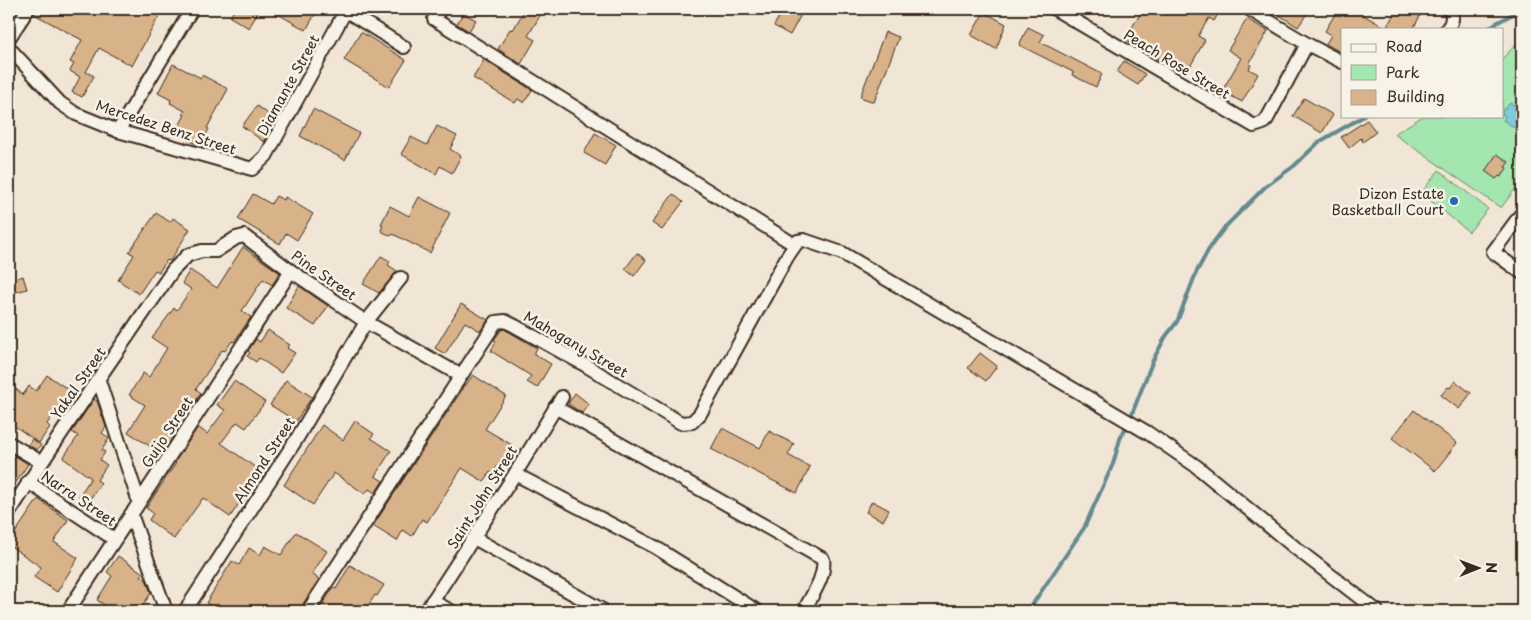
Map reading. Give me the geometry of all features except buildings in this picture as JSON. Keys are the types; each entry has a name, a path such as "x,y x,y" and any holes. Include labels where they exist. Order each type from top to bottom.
{"street":[{"path":"9,38 28,9"},
{"path":"118,131 192,9"},
{"path":"440,9 434,19 795,245 801,240 808,240 842,253 1148,433 1196,466 1298,550 1377,611"},
{"name":"Peach Rose Street","path":"1055,9 1254,126 1259,125 1267,118 1307,44"},
{"path":"1249,9 1307,44 1341,61"},
{"path":"344,10 404,47"},
{"name":"Diamante Street","path":"252,169 266,156 344,10"},
{"name":"Mercedez Benz Street","path":"9,48 60,103 76,114 118,131 252,169"},
{"path":"1522,213 1494,252 1522,273"},
{"name":"Pine Street","path":"173,270 188,255 202,251 216,251 236,238 244,236 291,271 366,322 460,376"},
{"name":"Mahogany Street","path":"308,611 496,322 505,321 585,365 681,423 692,422 700,414 795,245"},
{"name":"Yakal Street","path":"9,514 41,462 173,270"},
{"name":"Guijo Street","path":"68,611 291,271"},
{"name":"Almond Street","path":"185,611 296,440 366,322 401,278"},
{"path":"98,380 139,502"},
{"name":"Saint John Street","path":"429,606 515,474 559,402 823,559 824,566 820,579 804,611"},
{"name":"Narra Street","path":"9,443 41,462"},
{"path":"515,474 655,547 757,611"},
{"name":"Narra Street","path":"28,482 114,540"},
{"path":"131,514 166,611"},
{"path":"474,538 604,611"},
{"path":"429,606 451,611"}],"green space":[{"path":"1522,38 1522,180 1501,208 1394,134 1420,118 1504,118 1504,57"},
{"name":"Dizon Estate Basketball Court","path":"1439,170 1488,209 1469,232 1421,193"}],"water":[{"path":"1510,103 1513,105 1516,103 1522,108 1522,133 1503,120 1505,117 1504,110"}],"waterway":[{"path":"1490,28 1522,9"},
{"path":"1130,419 1153,360 1166,336 1177,322 1196,273 1210,247 1225,227 1265,187 1294,166 1319,142 1361,118"},
{"path":"1028,611 1084,528 1113,464 1120,439 1127,425"}],"place":[{"name":"Dizon Estate Basketball Court","path":"1454,201"}]}
